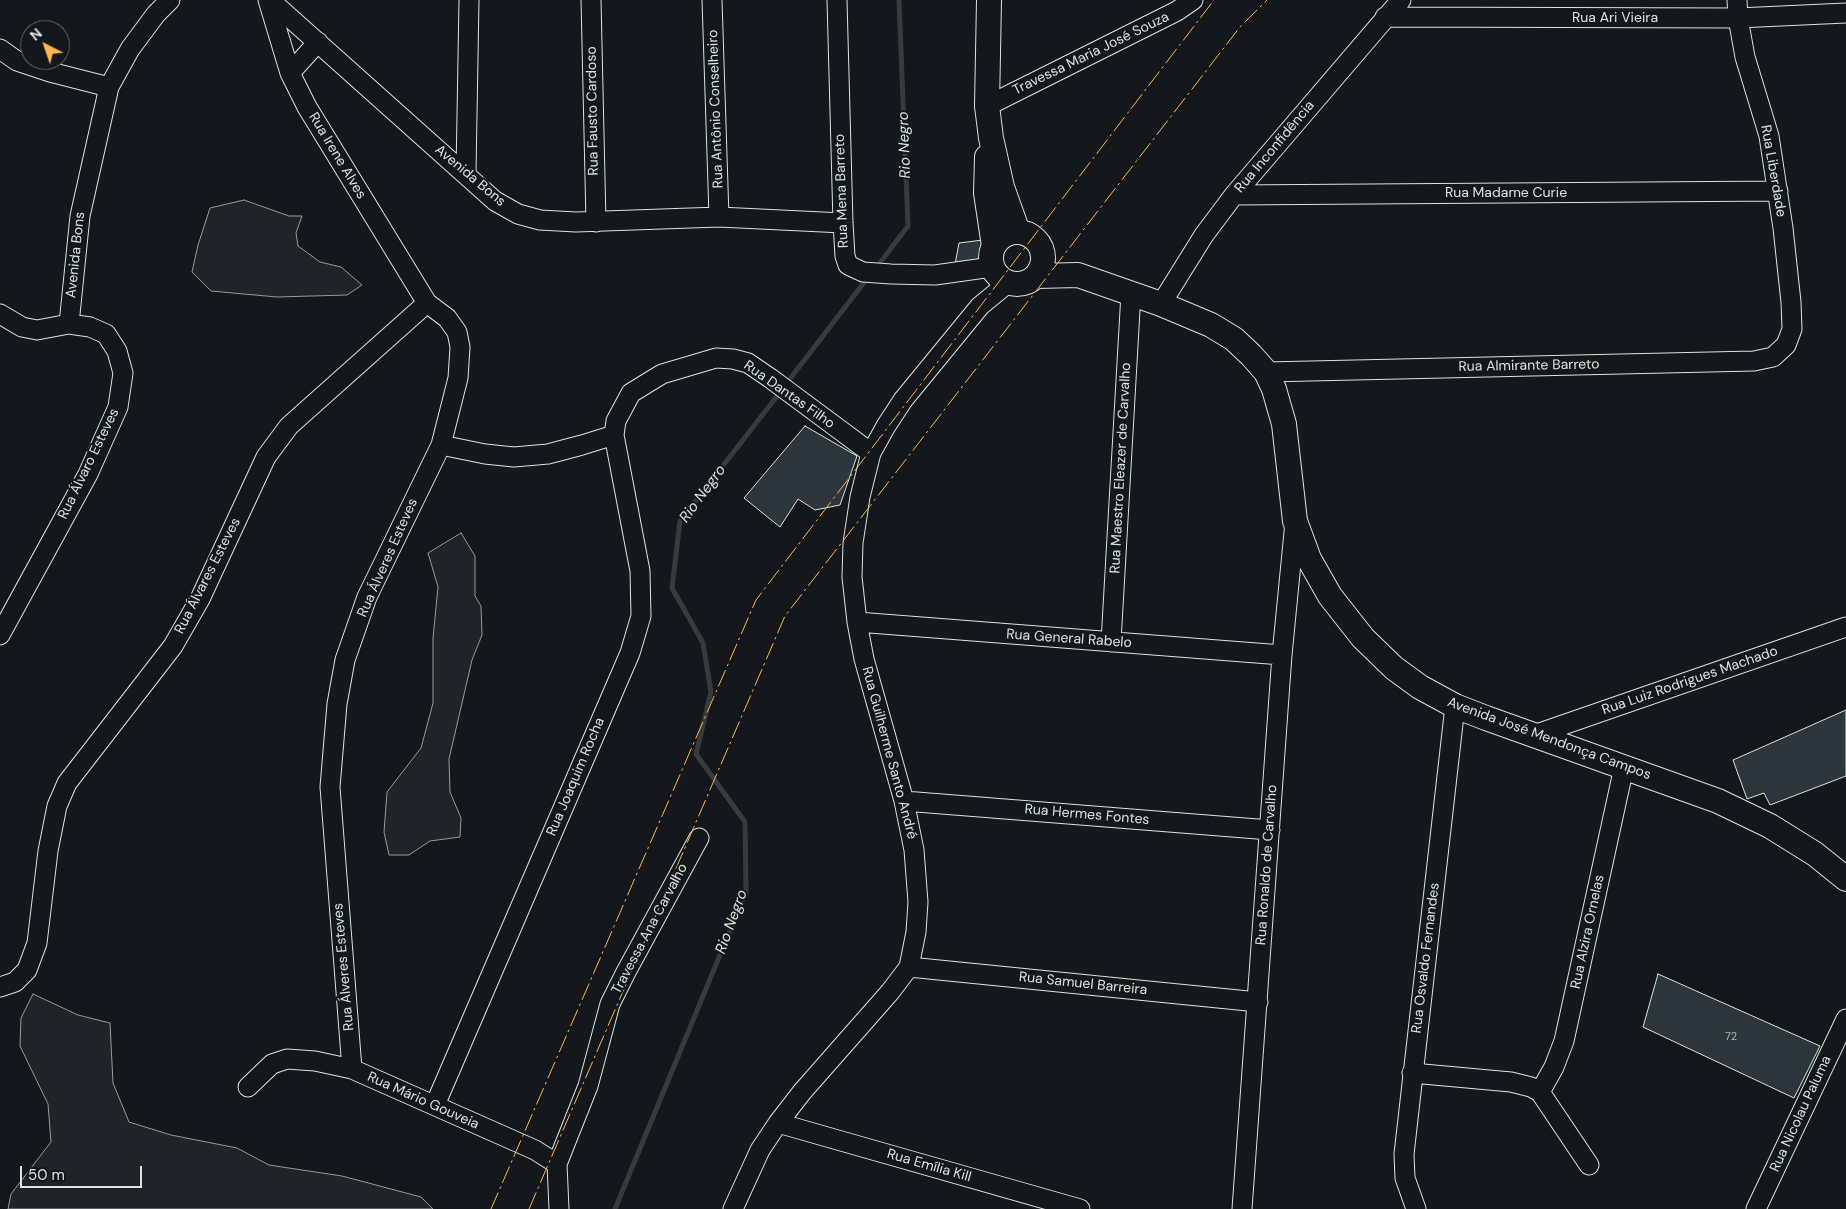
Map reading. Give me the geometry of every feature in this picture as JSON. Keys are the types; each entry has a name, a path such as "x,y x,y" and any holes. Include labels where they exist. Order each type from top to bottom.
{"main road":[{"path":"989,0 987,106 991,138 1002,188 1018,232"},
{"path":"991,138 985,165 986,193 997,267 1018,285 1029,282 1037,276 1042,267 1044,256 1041,246 1032,236 1018,232 1008,233 997,267"},
{"name":"Avenida José Mendonça Campos","path":"1041,246 1078,275 1161,304 1211,325 1234,339 1266,372 1274,389 1284,424 1295,521 1309,559 1330,596 1362,638 1413,683 1455,706 1718,801 1770,826 1814,854 1846,879"},
{"name":"Avenida José Mendonça Campos","path":"1037,276 1078,275"}],"street":[{"name":"Avenida Bons","path":"69,324 80,216 109,87 130,49 156,14 170,0"},
{"name":"Avenida Bons","path":"269,0 496,200 518,214 540,220 596,222 719,217 842,223"},
{"name":"Rua Irene Alves","path":"269,0 290,73 307,107 427,303"},
{"path":"466,173 469,0"},
{"name":"Rua Fausto Cardoso","path":"591,0 596,222"},
{"name":"Rua Antônio Conselheiro","path":"712,0 719,217"},
{"name":"Rua Mena Barreto","path":"837,0 842,223 845,256 848,264 863,272 891,274 942,274 997,267"},
{"name":"Travessa Maria José Souza","path":"987,106 1177,11 1193,0"},
{"name":"Rua Inconfidência","path":"1161,304 1204,235 1234,195 1401,0"},
{"name":"Rua Ari Vieira","path":"1385,17 1738,9 1846,13"},
{"name":"Rua Liberdade","path":"1738,9 1745,57 1769,136 1778,191 1792,329 1786,345"},
{"path":"290,73 318,42"},
{"path":"0,49 17,61 50,72 109,87"},
{"name":"Rua Madame Curie","path":"1234,195 1778,191"},
{"name":"Rua Guilherme Santo André","path":"733,1209 760,1150 778,1123 802,1092 890,992 908,967 916,932 918,902 914,850 904,801 864,659 857,622 852,577 852,542 860,497 872,453 903,400 980,306 997,267"},
{"name":"Rua Maestro Eleazer de Carvalho","path":"1111,642 1131,293"},
{"name":"Rua Álveres Esteves","path":"352,1069 330,787 337,704 345,660 367,597 441,445 458,378 460,347 456,332 447,318 427,303"},
{"name":"Rua Álvares Esteves","path":"0,986 15,982 27,970 37,943 48,851 57,806 67,783 173,646 200,599 266,457 289,426 427,303"},
{"name":"Rua Álvaro Esteves","path":"0,314 22,327 37,330 69,324 90,327 106,334 117,350 123,373 118,407 88,474 0,635"},
{"name":"Rua Almirante Barreto","path":"1266,372 1754,362 1773,356 1786,345"},
{"name":"Rua Dantas Filho","path":"614,435 616,421 631,393 662,374 716,358 733,359 748,363 872,453"},
{"path":"441,445 485,454 514,457 548,454 614,435"},
{"name":"Rua Joaquim Rocha","path":"435,1105 630,652 641,616 640,571 614,435"},
{"name":"Rua Ronaldo de Carvalho","path":"1242,1209 1282,655 1295,521"},
{"name":"Rua General Rabelo","path":"857,622 1282,655"},
{"name":"Rua Luiz Rodrigues Machado","path":"1534,734 1846,627"},
{"name":"Rua Osvaldo Fernandes","path":"1416,1209 1405,1178 1404,1154 1455,706"},
{"name":"Rua Alzira Ornelas","path":"1540,1092 1554,1067 1564,1041 1624,767"},
{"name":"Rua Hermes Fontes","path":"904,801 1270,830"},
{"name":"Travessa Ana Carvalho","path":"557,1164 588,1086 610,1004 699,838"},
{"name":"Rua Samuel Barreira","path":"908,967 1258,1002"},
{"name":"Rua Nicolau Paluma","path":"1756,1209 1846,1019"},
{"name":"Rua Mário Gouveia","path":"248,1087 272,1064 287,1058 316,1061 352,1069 535,1150 557,1164"},
{"path":"1412,1073 1511,1082 1531,1087 1540,1092 1589,1165"},
{"name":"Rua Emília Kill","path":"778,1123 1080,1209"},
{"path":"557,1164 559,1209"}],"shaded area":[{"path":"244,200 289,216 302,216 296,233 298,246 320,262 341,267 362,285 347,295 277,297 211,291 192,272 198,245 210,208"},
{"path":"461,533 475,556 475,596 481,606 482,635 472,660 449,759 450,792 461,818 460,837 430,841 409,855 389,855 384,832 387,792 421,748 433,703 433,638 438,587 428,553"},
{"path":"33,994 78,1015 110,1023 113,1083 129,1122 171,1135 237,1148 269,1165 342,1176 421,1197 433,1209 8,1209 11,1194 51,1142 48,1104 20,1046 21,1018"}],"building":[{"path":"983,240 981,264 954,270 959,243"},
{"path":"805,426 857,456 840,505 815,510 798,499 780,527 744,498"},
{"path":"1846,710 1846,776 1770,805 1764,793 1747,799 1733,760"},
{"path":"1658,974 1820,1046 1794,1098 1643,1027"}],"waterway":[{"name":"Rio Negro","path":"876,268 908,226 899,0"},
{"name":"Rio Negro","path":"786,384 869,276"},
{"name":"Rio Negro","path":"615,1209 746,892 745,822 696,754 711,692 703,643 672,588 680,521 781,391"}],"power":[{"path":"491,1209 756,600 1214,0"},
{"path":"529,1209 785,616 1240,27 1267,0"}]}
